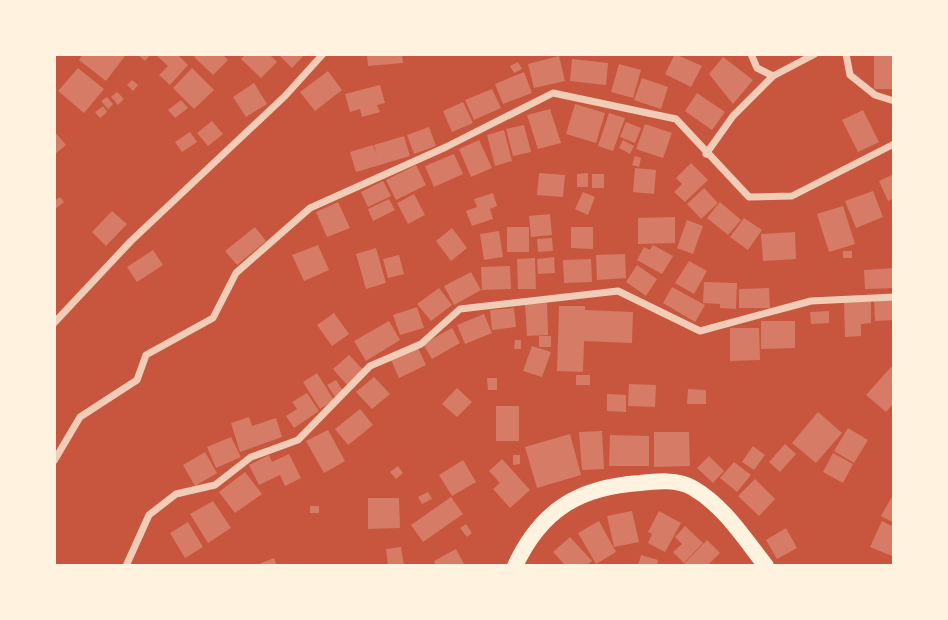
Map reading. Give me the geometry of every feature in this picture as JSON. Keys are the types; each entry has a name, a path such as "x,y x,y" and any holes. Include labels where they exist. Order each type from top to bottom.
{"highway":[{"path":"515,566 526,543 554,510 587,492 607,486 654,482 678,483 692,487 722,510 766,566"}],"street":[{"path":"54,323 131,241 285,96 323,54"},
{"path":"751,54 757,68 773,76"},
{"path":"706,154 733,117 773,76 815,54"},
{"path":"846,54 850,75 875,95 894,101"},
{"path":"54,461 80,417 137,380 146,355 213,318 236,273 310,208 390,173 553,93 676,119 749,197 792,196 894,144"},
{"path":"126,566 149,515 176,494 215,485 251,457 298,440 370,366 421,344 460,309 618,291 701,331 811,301 894,297"}],"building":[{"path":"83,54 125,56 106,81 79,60"},
{"path":"137,54 151,54 145,61"},
{"path":"155,54 177,54 188,65 170,85 159,75 168,66"},
{"path":"197,54 222,54 228,60 213,75 194,57"},
{"path":"246,54 269,54 277,62 261,78 241,59"},
{"path":"278,54 305,54 292,68"},
{"path":"367,54 402,54 403,63 368,66"},
{"path":"675,54 702,66 691,87 665,74"},
{"path":"874,54 894,54 894,89 874,89"},
{"path":"559,56 565,81 534,88 528,64"},
{"path":"723,57 753,80 733,104 709,74"},
{"path":"572,59 608,63 606,85 570,81"},
{"path":"518,62 522,69 514,73 510,66"},
{"path":"619,64 641,70 633,98 611,92"},
{"path":"78,68 104,89 84,113 58,91"},
{"path":"192,68 214,90 194,109 173,88"},
{"path":"328,71 342,90 315,111 300,92"},
{"path":"524,72 532,93 503,104 495,84"},
{"path":"642,78 668,87 661,109 634,100"},
{"path":"132,80 138,85 133,91 127,85"},
{"path":"254,83 267,104 246,117 233,97"},
{"path":"380,85 385,103 377,105 380,112 362,117 360,109 350,112 345,94"},
{"path":"492,89 501,108 474,120 465,100"},
{"path":"117,92 124,99 118,105 111,97"},
{"path":"697,93 725,112 712,130 685,111"},
{"path":"107,97 113,104 108,109 101,101"},
{"path":"181,100 188,108 175,118 168,110"},
{"path":"463,102 473,123 452,132 443,111"},
{"path":"575,104 605,113 596,143 566,134"},
{"path":"103,106 107,112 100,118 95,112"},
{"path":"550,109 561,143 538,149 527,115"},
{"path":"863,110 879,142 858,152 842,120"},
{"path":"609,113 625,118 613,151 598,146"},
{"path":"212,121 223,134 208,146 197,133"},
{"path":"626,122 641,128 635,143 620,137"},
{"path":"645,124 672,133 663,158 636,149"},
{"path":"524,125 531,152 513,156 506,129"},
{"path":"429,127 436,146 414,154 407,135"},
{"path":"504,130 512,161 495,166 487,135"},
{"path":"54,131 66,145 54,155"},
{"path":"190,132 197,142 182,152 175,142"},
{"path":"404,136 410,156 356,172 350,152 373,145 377,155 374,145"},
{"path":"479,140 492,168 471,177 459,149"},
{"path":"623,140 634,146 630,154 619,148"},
{"path":"454,154 463,174 434,187 425,166"},
{"path":"635,156 641,158 639,167 632,165"},
{"path":"691,163 708,180 685,202 674,192 682,184 676,178"},
{"path":"416,165 426,185 396,200 386,180"},
{"path":"635,168 656,170 654,194 633,192"},
{"path":"539,173 565,175 563,197 537,195"},
{"path":"588,173 588,187 577,187 577,174"},
{"path":"592,174 604,174 604,188 592,188"},
{"path":"894,174 894,198 888,201 879,181"},
{"path":"383,181 391,196 368,207 361,192"},
{"path":"704,188 718,203 701,219 687,204"},
{"path":"873,191 883,217 856,228 845,201"},
{"path":"583,192 595,197 588,215 575,209"},
{"path":"493,193 497,206 490,209 493,219 472,226 466,211 477,207 474,199"},
{"path":"414,194 425,215 408,224 397,203"},
{"path":"60,197 64,202 54,210 54,201"},
{"path":"389,199 395,210 373,221 368,209"},
{"path":"338,202 350,228 327,237 316,212"},
{"path":"720,202 741,220 728,235 707,218"},
{"path":"843,206 855,244 829,252 817,214"},
{"path":"112,211 127,224 106,246 92,232"},
{"path":"550,214 552,235 531,237 529,216"},
{"path":"675,217 675,243 638,244 638,218"},
{"path":"744,218 762,230 748,250 730,237"},
{"path":"687,220 703,226 693,254 677,248"},
{"path":"255,227 266,241 237,265 225,251"},
{"path":"507,227 529,227 529,252 507,252"},
{"path":"571,227 593,227 593,249 571,248"},
{"path":"452,228 467,248 451,261 436,241"},
{"path":"499,231 503,257 484,260 480,234"},
{"path":"795,232 796,259 763,261 761,234"},
{"path":"552,238 553,251 538,252 537,239"},
{"path":"318,245 329,270 304,281 292,255"},
{"path":"653,245 673,256 662,274 637,260 644,247 650,250"},
{"path":"376,248 386,283 366,289 356,254"},
{"path":"153,250 163,265 137,282 127,267"},
{"path":"843,251 852,251 852,258 843,258"},
{"path":"625,254 626,278 597,280 596,255"},
{"path":"399,255 404,274 388,278 383,259"},
{"path":"554,257 555,273 538,274 537,259"},
{"path":"535,258 536,289 518,289 517,259"},
{"path":"591,259 592,282 564,283 563,260"},
{"path":"689,261 707,271 694,294 675,283"},
{"path":"637,265 657,279 646,296 626,282"},
{"path":"510,266 511,289 482,290 481,267"},
{"path":"894,268 894,288 865,289 864,270"},
{"path":"471,272 481,290 454,305 444,286"},
{"path":"704,282 737,283 736,309 703,303"},
{"path":"672,287 705,305 695,322 663,303"},
{"path":"439,288 452,305 431,321 417,304"},
{"path":"769,288 770,308 739,308 739,289"},
{"path":"874,299 894,299 894,320 875,321"},
{"path":"871,301 871,323 861,324 861,336 845,337 844,302"},
{"path":"547,303 548,335 527,336 525,304"},
{"path":"559,306 585,306 585,310 633,312 632,343 584,341 583,372 557,371"},
{"path":"417,307 424,328 400,335 393,315"},
{"path":"514,308 516,327 492,330 490,310"},
{"path":"829,311 829,323 811,324 810,312"},
{"path":"334,313 349,334 332,346 317,325"},
{"path":"484,314 492,333 465,344 457,325"},
{"path":"389,321 400,340 366,361 354,341"},
{"path":"761,321 795,321 795,348 761,349"},
{"path":"452,328 460,343 432,359 423,344"},
{"path":"730,328 759,328 760,360 730,361"},
{"path":"539,336 551,336 551,347 539,347"},
{"path":"515,340 521,340 521,349 514,349"},
{"path":"532,346 551,352 542,377 523,371"},
{"path":"418,348 426,365 399,378 391,360"},
{"path":"349,355 364,371 347,385 333,369"},
{"path":"891,367 894,369 894,403 886,412 866,395"},
{"path":"317,373 334,400 320,409 303,382"},
{"path":"576,375 590,375 590,385 576,385"},
{"path":"374,377 390,394 372,409 356,392"},
{"path":"487,378 497,378 497,390 488,390"},
{"path":"336,380 344,393 336,398 327,385"},
{"path":"629,384 656,385 655,407 628,406"},
{"path":"457,388 472,402 457,417 442,404"},
{"path":"688,389 706,390 706,404 687,404"},
{"path":"307,393 319,411 294,428 286,416 297,409 292,402"},
{"path":"607,394 626,395 626,412 607,411"},
{"path":"496,406 519,406 519,441 496,441"},
{"path":"360,409 373,425 348,445 335,429"},
{"path":"818,412 842,433 816,463 792,443"},
{"path":"249,417 252,426 276,418 282,437 240,452 231,423"},
{"path":"848,428 868,440 854,463 834,451"},
{"path":"328,430 345,461 324,473 306,441"},
{"path":"602,431 604,469 582,470 579,432"},
{"path":"654,432 689,432 690,466 654,467"},
{"path":"570,434 581,475 537,488 525,447"},
{"path":"610,435 649,436 649,466 609,466"},
{"path":"231,437 241,457 216,468 207,447"},
{"path":"785,444 796,454 780,472 769,462"},
{"path":"753,446 765,455 754,470 742,462"},
{"path":"205,452 217,473 195,486 183,465"},
{"path":"833,453 853,464 843,483 823,472"},
{"path":"289,454 301,478 285,486 280,475 259,485 249,465 269,455 272,462"},
{"path":"513,455 520,455 520,464 513,465"},
{"path":"709,456 724,471 713,483 697,468"},
{"path":"502,459 530,490 510,508 493,489 500,483 489,471"},
{"path":"463,460 476,482 452,496 439,475"},
{"path":"734,462 751,475 737,492 720,478"},
{"path":"398,466 403,473 396,479 390,472"},
{"path":"245,472 262,494 235,513 219,492"},
{"path":"755,479 775,499 759,516 738,496"},
{"path":"428,492 432,499 422,504 418,497"},
{"path":"894,493 894,523 881,516"},
{"path":"451,497 463,514 423,542 411,525"},
{"path":"368,498 399,498 400,528 368,529"},
{"path":"213,501 231,528 208,543 190,514"},
{"path":"310,506 319,506 319,513 310,513"},
{"path":"632,511 639,542 614,547 607,516"},
{"path":"659,511 681,523 665,552 648,543 652,534 648,532"},
{"path":"599,521 616,552 596,564 578,533"},
{"path":"882,521 894,527 892,556 870,547"},
{"path":"188,522 203,547 185,558 170,533"},
{"path":"466,524 472,533 467,537 460,528"},
{"path":"685,526 703,543 684,563 673,552 682,544 675,537"},
{"path":"786,528 797,548 777,559 766,540"},
{"path":"570,537 592,561 586,566 566,566 553,552"},
{"path":"707,540 720,553 707,566 682,566"},
{"path":"401,547 404,566 388,566 386,549"},
{"path":"456,549 465,566 436,566 434,561"},
{"path":"641,555 658,560 657,566 638,566"},
{"path":"274,558 277,566 254,566"}]}
